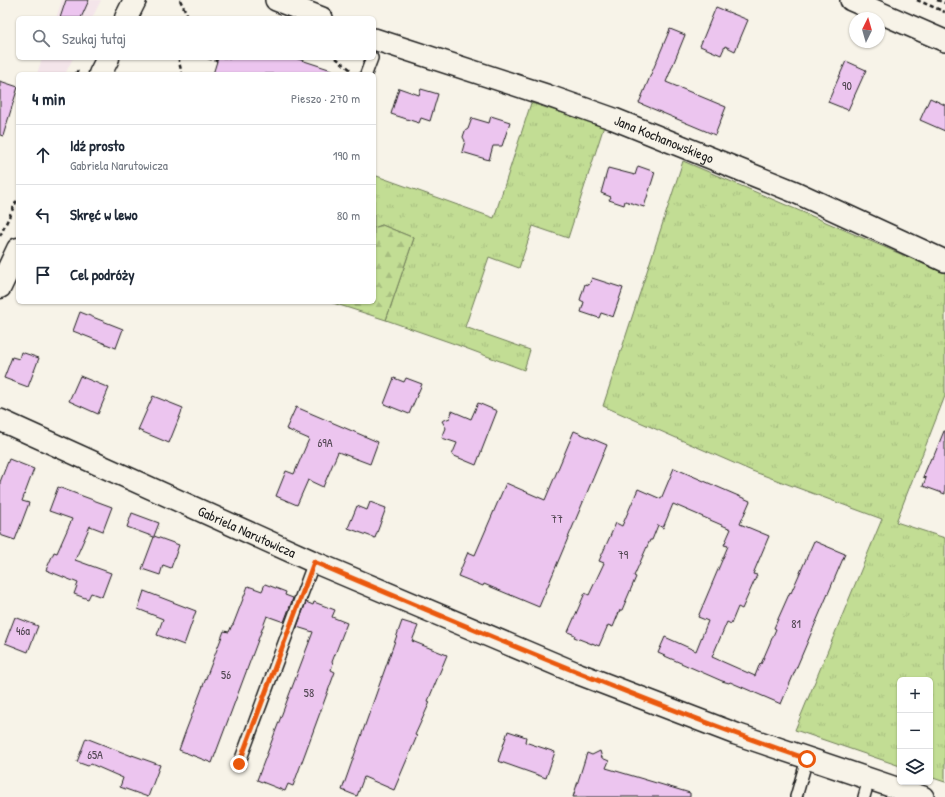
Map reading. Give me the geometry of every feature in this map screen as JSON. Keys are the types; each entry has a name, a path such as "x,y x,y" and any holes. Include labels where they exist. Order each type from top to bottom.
{"street":[{"path":"127,16 135,0"},
{"path":"276,0 317,16"},
{"path":"856,1 945,41"},
{"name":"Jana Kochanowskiego","path":"376,48 539,93 614,119 795,192 945,261"},
{"path":"101,72 107,60"},
{"path":"0,287 16,253"},
{"name":"Gabriela Narutowicza","path":"0,420 314,562 574,672 736,734 807,759 866,788 923,797"}],"lane":[{"path":"367,72 370,60"},
{"path":"239,764 314,562"},
{"path":"796,797 807,759"}],"path":[{"path":"180,0 188,16"},
{"path":"918,0 945,12"},
{"path":"937,0 945,4"},
{"path":"179,60 182,72"},
{"path":"339,60 354,72"},
{"path":"0,236 16,202"}],"shaded area":[{"path":"62,0 101,0 93,16 57,16"},
{"path":"41,60 72,60 66,72 38,72"}],"green space":[{"path":"531,103 604,126 568,238 533,226 519,268 489,257 465,327 530,350 524,370 386,320 414,238 382,225 376,227 376,176 494,218"},
{"path":"683,161 945,273 945,396 896,522 945,538 945,782 933,778 933,677 897,677 897,765 795,730 882,519 752,471 603,406"},
{"path":"382,225 414,238 386,320 336,304 376,304 376,227"}],"building":[{"path":"66,0 89,0 82,16 61,16"},
{"path":"716,7 748,20 735,51 725,46 721,55 700,46"},
{"path":"670,29 685,35 666,82 726,107 715,135 639,103"},
{"path":"217,60 301,60 335,71 335,72 214,72"},
{"path":"846,61 866,70 848,110 828,102"},
{"path":"0,81 16,86 16,94 3,136 0,135"},
{"path":"399,88 419,95 421,89 438,94 430,121 421,118 419,123 391,114"},
{"path":"930,98 945,105 945,131 920,120"},
{"path":"491,116 510,122 502,146 493,146 489,160 462,152 465,141 463,137 472,118 489,123"},
{"path":"638,166 655,172 644,207 625,201 624,205 609,200 611,197 601,193 608,168 635,175"},
{"path":"592,278 623,288 613,317 601,313 599,318 581,312 584,302 580,300 585,284 589,285"},
{"path":"80,312 123,329 116,348 73,331"},
{"path":"21,352 39,358 28,387 4,378 12,357 19,359"},
{"path":"80,376 109,388 98,414 69,401"},
{"path":"394,378 404,382 406,378 422,384 409,414 384,404"},
{"path":"153,396 183,408 169,443 138,430"},
{"path":"478,403 497,411 476,465 452,455 457,443 442,438 446,428 442,421 450,418 452,411 471,419"},
{"path":"296,407 378,442 370,464 338,452 323,487 308,480 297,505 276,496 286,471 294,474 309,439 286,429"},
{"path":"574,431 607,445 539,607 484,584 483,586 458,576 468,552 475,555 506,483 545,500"},
{"path":"944,431 945,494 923,486 926,478 923,477 931,458 933,458"},
{"path":"9,459 34,469 22,501 29,503 15,540 0,535 0,482"},
{"path":"674,468 750,501 740,524 769,536 753,574 757,575 742,609 738,607 731,624 727,622 712,657 755,676 776,629 774,628 814,541 845,554 781,704 730,682 722,681 658,653 665,637 696,651 708,621 698,617 728,546 724,545 731,529 673,504 663,528 658,525 652,540 650,540 634,576 636,577 622,610 620,610 613,627 608,625 599,646 574,637 575,635 568,632 585,593 589,595 604,563 599,561 616,523 622,526 638,489 661,499"},
{"path":"58,487 112,507 103,531 90,526 75,560 111,573 102,597 91,593 88,599 74,594 78,583 46,570 54,552 57,553 72,519 49,511"},
{"path":"370,502 386,508 375,538 348,528 357,506 367,510"},
{"path":"132,513 159,523 154,536 179,545 171,568 163,565 160,575 142,569 154,537 127,527"},
{"path":"265,584 286,592 285,595 293,598 284,622 267,616 212,763 179,750 224,631 229,632 233,625 248,586 262,591"},
{"path":"144,591 196,611 184,645 157,635 163,619 138,609"},
{"path":"306,602 313,605 314,602 335,610 332,617 347,623 332,662 331,670 335,672 293,786 288,784 285,791 257,780 313,632 297,627"},
{"path":"15,617 38,626 28,652 5,643"},
{"path":"402,621 418,626 412,641 447,655 428,701 430,702 415,735 417,736 394,790 364,777 357,796 342,790"},
{"path":"508,731 526,737 525,742 555,752 546,778 498,761"},
{"path":"86,738 160,765 148,797 120,787 123,778 91,764 88,766 77,762"},
{"path":"600,751 602,758 609,761 606,768 690,793 690,797 573,797 587,753 592,755"}],"route":[{"path":"239,764 314,562 574,672 736,734 807,759"}]}
